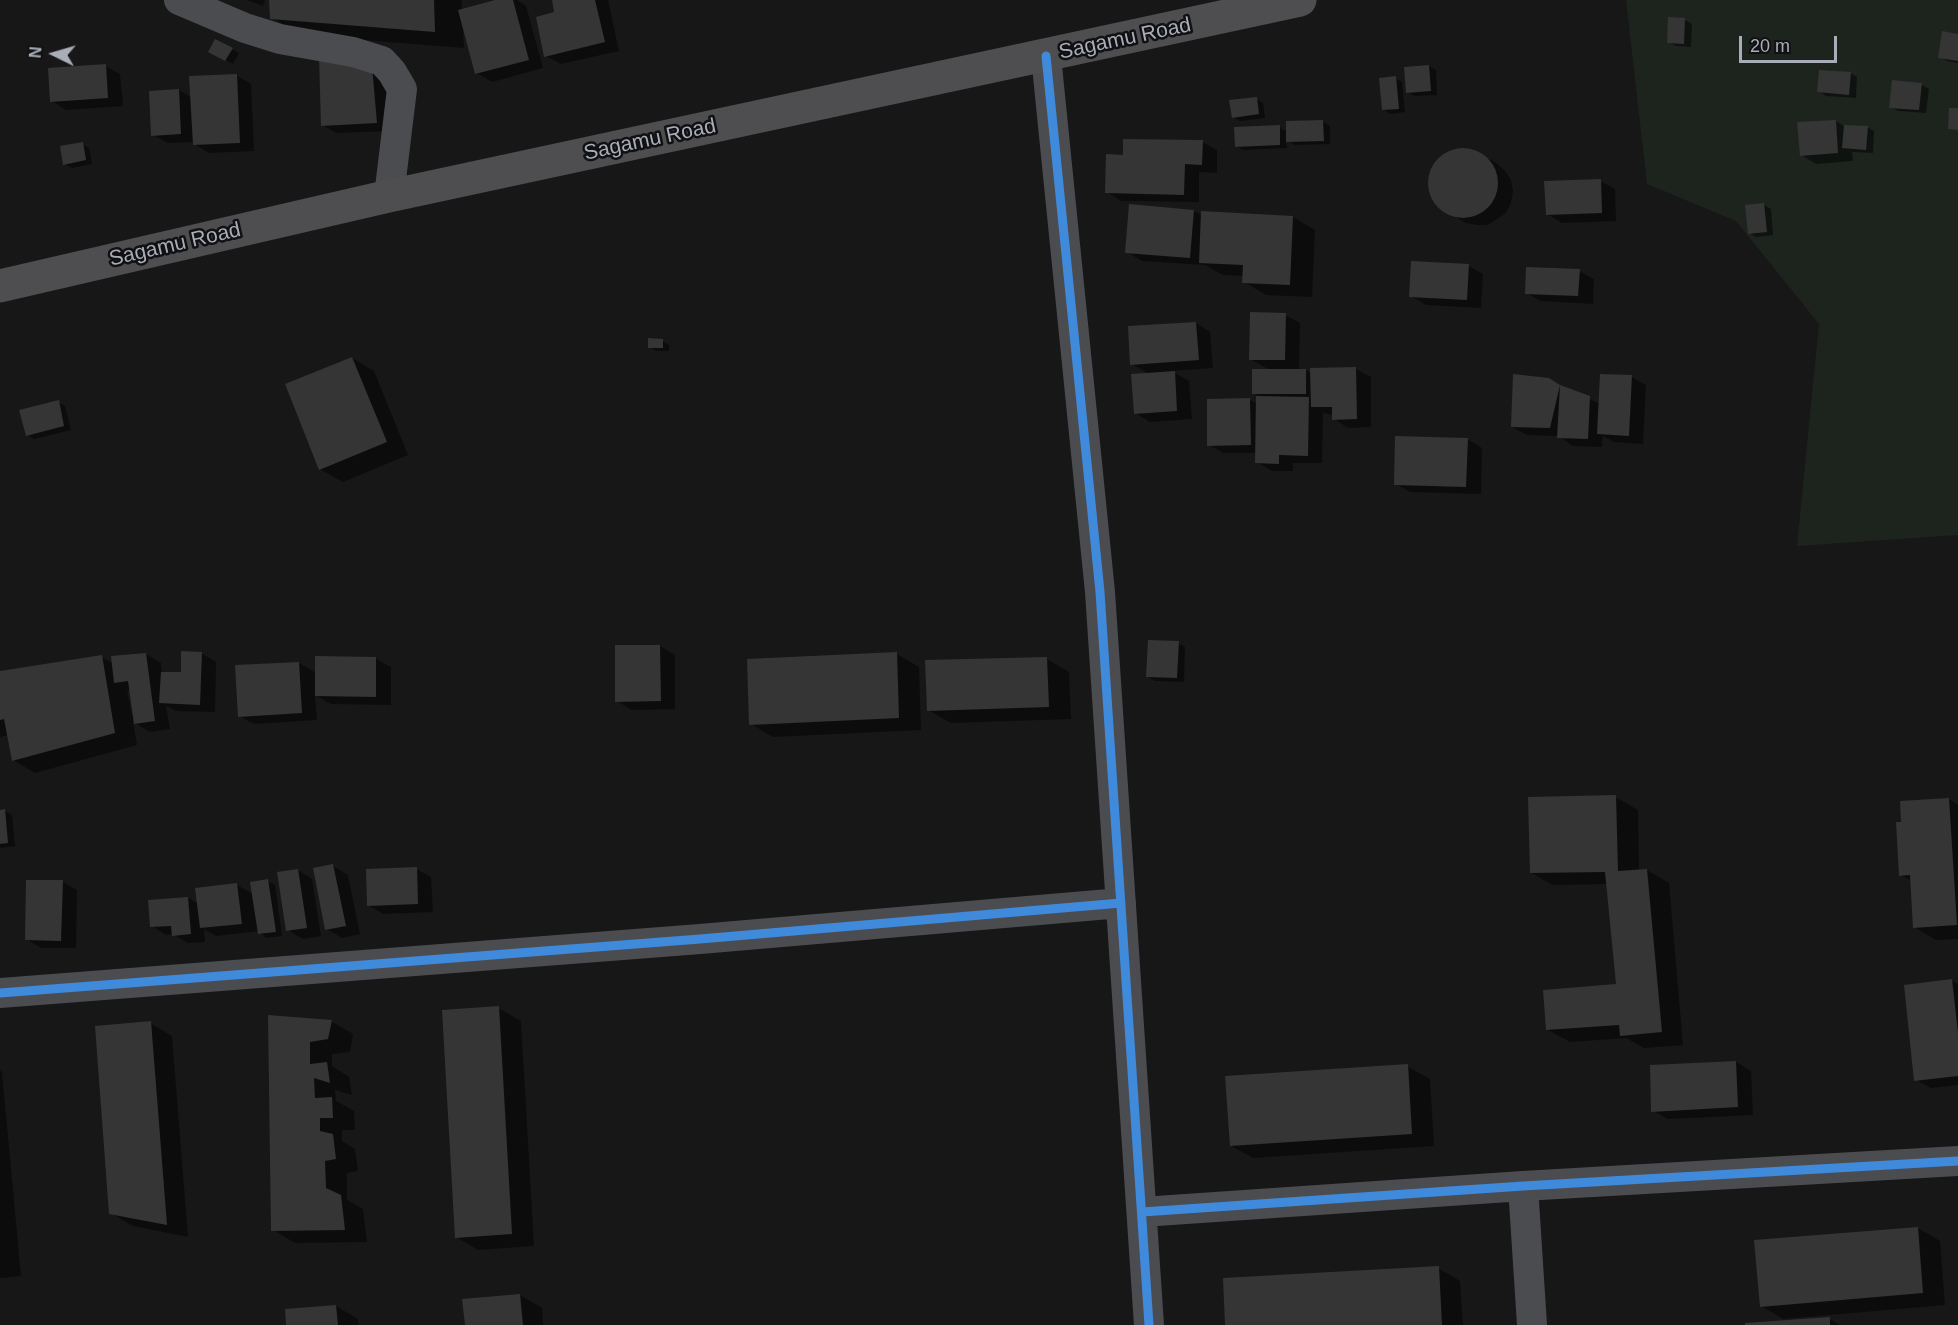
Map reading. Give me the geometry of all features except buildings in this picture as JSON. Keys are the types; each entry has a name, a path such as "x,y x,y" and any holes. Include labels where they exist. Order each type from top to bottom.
{"highway":[{"name":"Sagamu Road","path":"0,286 389,196 1300,0"}],"street":[{"path":"179,0 244,28 280,39 353,52 382,61 392,72 402,90 389,196"},
{"path":"1046,56 1101,592 1149,1325"},
{"path":"0,993 700,939 1121,903"},
{"path":"1142,1212 1523,1186 1958,1161"},
{"path":"1523,1186 1532,1325"}],"shaded area":[{"path":"1626,0 1958,0 1958,535 1797,546 1819,324 1736,221 1647,184"}],"cycle path":[{"path":"1046,56 1100,592 1149,1325"},
{"path":"0,993 700,939 1121,903"},
{"path":"1142,1212 1523,1186 1958,1161"}]}
